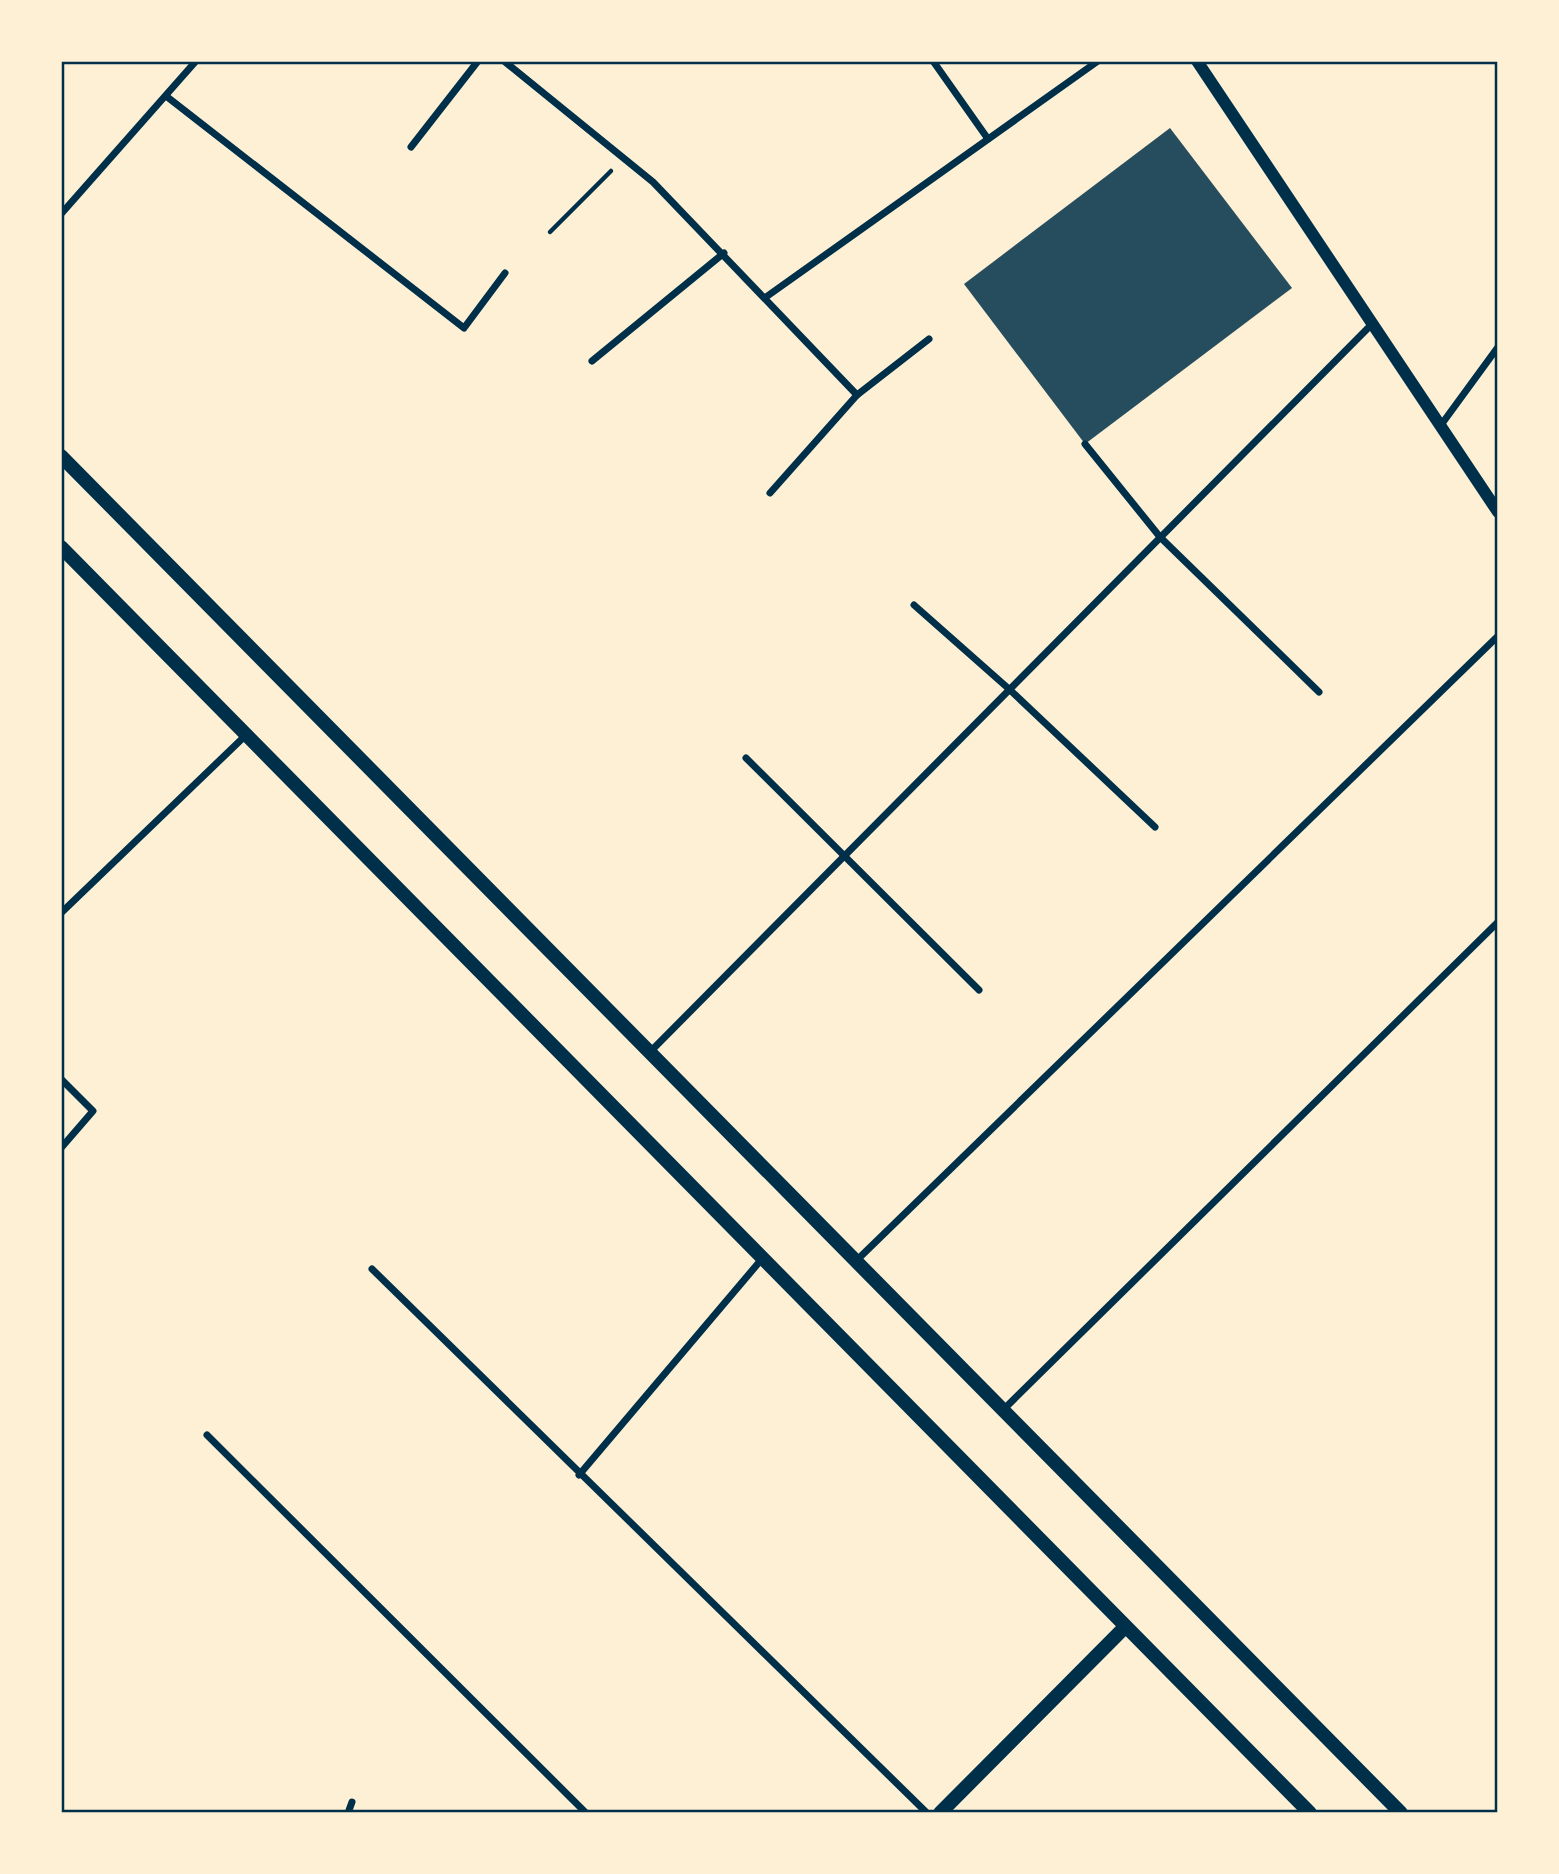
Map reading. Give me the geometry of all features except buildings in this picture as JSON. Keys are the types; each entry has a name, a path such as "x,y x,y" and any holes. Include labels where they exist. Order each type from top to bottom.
{"main road":[{"path":"61,456 1401,1813"},
{"path":"61,547 761,1260 1310,1813"},
{"path":"940,1813 1125,1627"}],"street":[{"path":"61,214 196,61"},
{"path":"411,147 478,61"},
{"path":"504,61 653,182 724,253 857,395"},
{"path":"933,61 988,139"},
{"path":"766,297 1098,61"},
{"path":"1197,61 1498,512"},
{"path":"166,96 464,328 505,273"},
{"path":"592,361 724,253"},
{"path":"650,1052 1372,324"},
{"path":"770,493 857,395 929,339"},
{"path":"1441,425 1498,346"},
{"path":"1085,444 1160,537 1319,692"},
{"path":"914,605 1009,689 1155,827"},
{"path":"856,1261 1498,636"},
{"path":"61,913 246,735"},
{"path":"746,758 842,857 979,990"},
{"path":"1003,1410 1498,922"},
{"path":"61,1079 93,1111 61,1148"},
{"path":"579,1475 761,1260"},
{"path":"372,1269 579,1475 927,1813"},
{"path":"207,1435 586,1813"},
{"path":"348,1813 352,1802"}],"path":[{"path":"550,232 624,158"}]}
